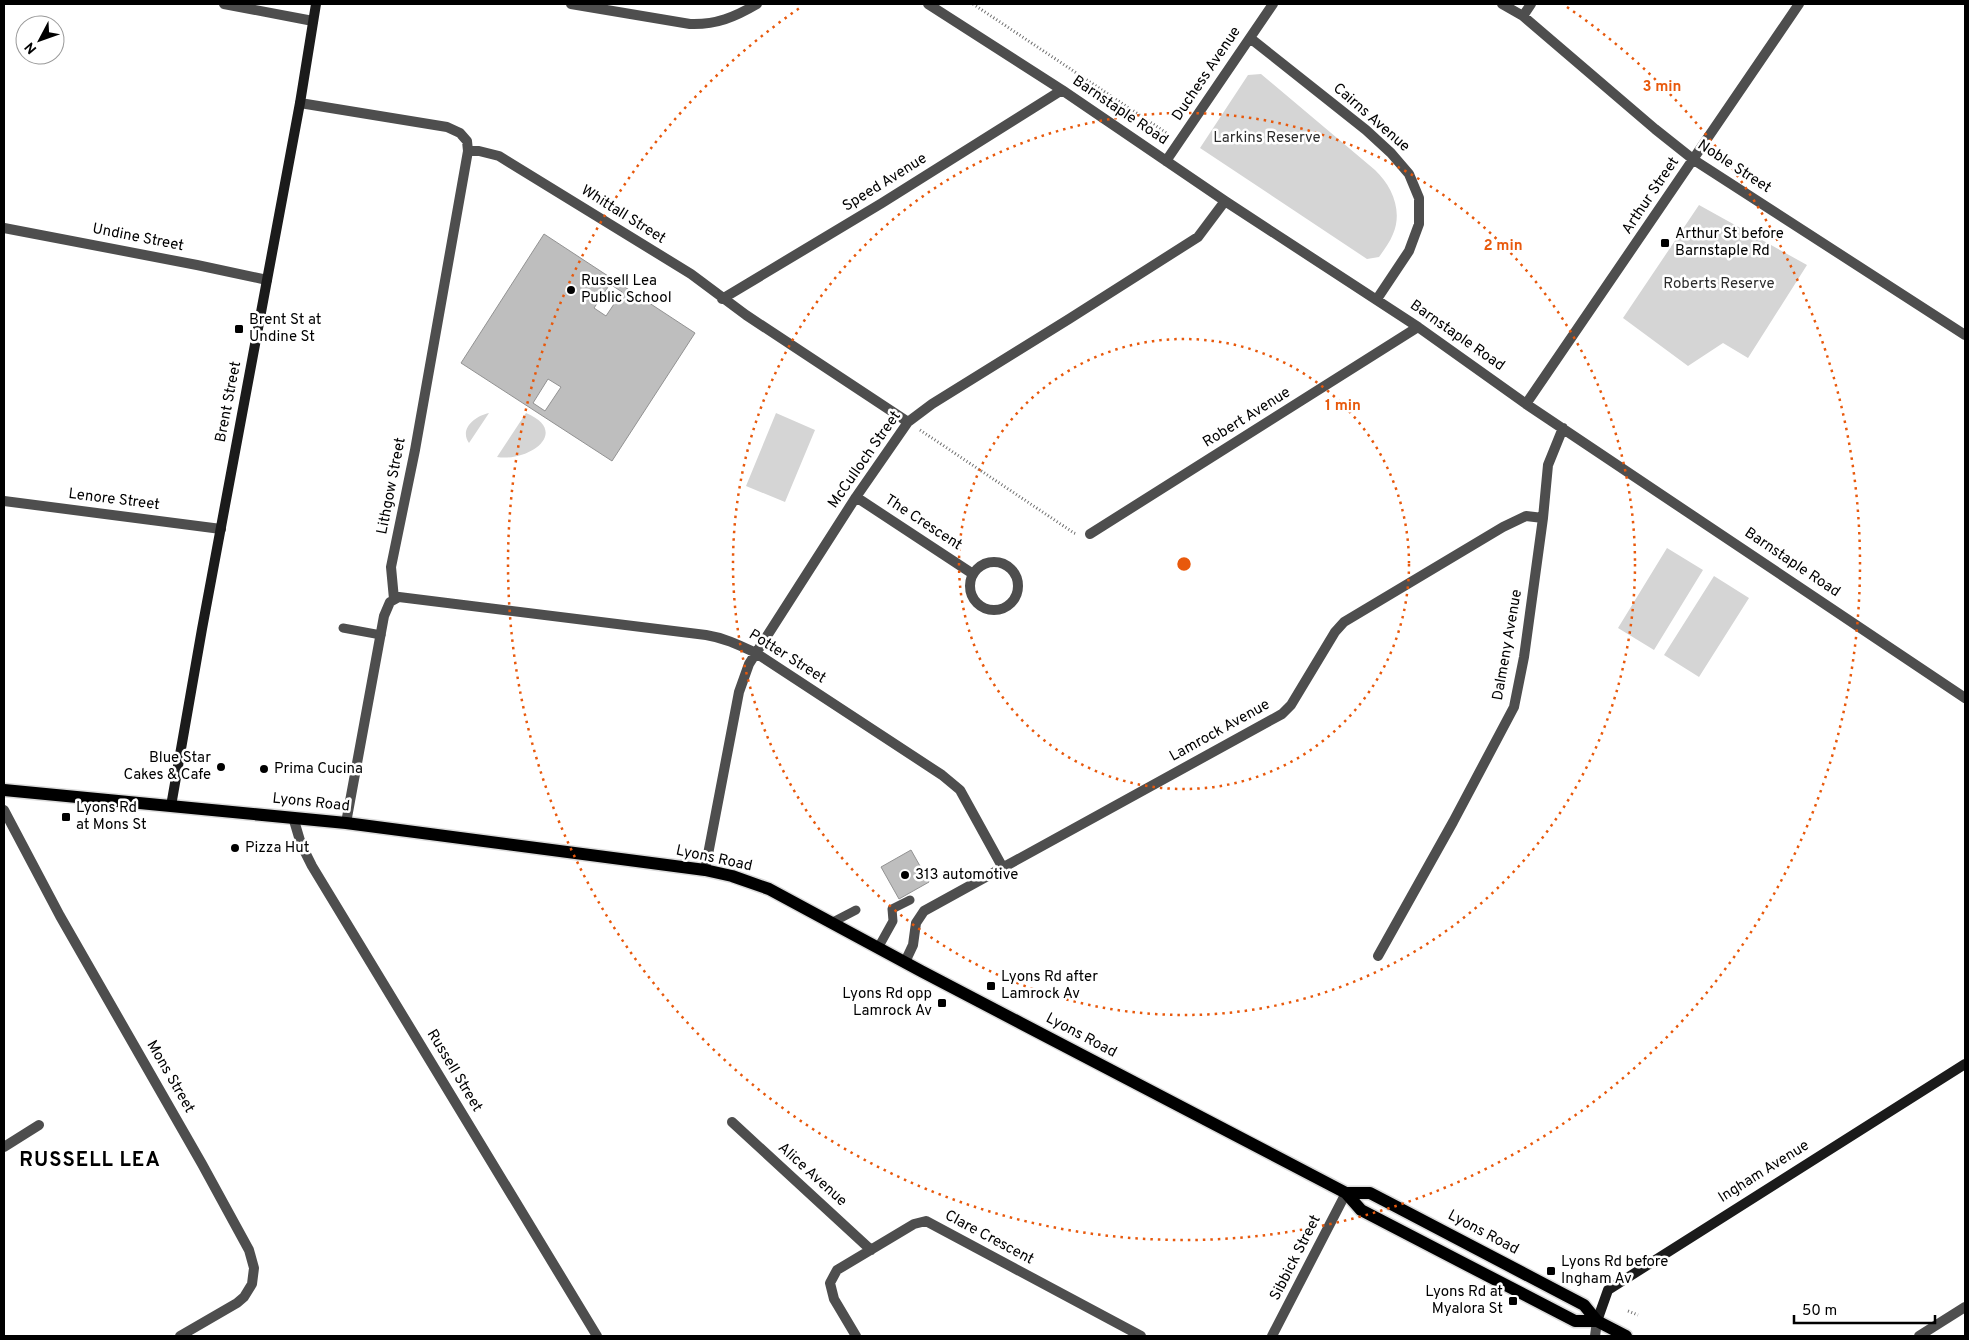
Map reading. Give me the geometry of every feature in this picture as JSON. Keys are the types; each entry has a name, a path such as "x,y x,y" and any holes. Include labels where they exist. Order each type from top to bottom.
{"main road":[{"name":"Brent Street","path":"171,806 300,103 316,4"},
{"name":"Lyons Road","path":"4,790 346,823 705,870 732,876 769,889 1346,1193 1361,1210 1575,1320 1597,1321 1626,1336"},
{"name":"Ingham Avenue","path":"1597,1321 1608,1290 1965,1064"},
{"name":"Lyons Road","path":"1346,1193 1370,1193 1584,1304 1597,1321"}],"street":[{"path":"224,4 313,22"},
{"path":"571,4 676,22 707,24 738,15 757,4"},
{"name":"Barnstaple Road","path":"928,4 1062,90 1225,201 1377,299 1526,404 1965,698"},
{"name":"Duchess Avenue","path":"1166,160 1273,4"},
{"name":"Noble Street","path":"1502,4 1523,16 1694,160 1965,335"},
{"path":"1523,16 1531,4"},
{"name":"Arthur Street","path":"1526,404 1799,4"},
{"name":"Cairns Avenue","path":"1250,38 1366,130 1391,152 1409,174 1419,198 1420,224 1410,251 1377,299"},
{"name":"Speed Avenue","path":"722,298 882,203 1062,90"},
{"path":"300,103 447,127 464,136 468,141 468,151"},
{"name":"Whittall Street","path":"468,151 499,156 691,274 722,298 908,422"},
{"name":"Lithgow Street","path":"394,599 391,567 415,450 468,151"},
{"name":"McCulloch Street","path":"705,870 739,692 744,677 756,653 856,497 908,422 932,404 1198,237 1225,201"},
{"name":"Undine Street","path":"4,228 267,280"},
{"name":"Robert Avenue","path":"1090,534 1418,327"},
{"name":"Dalmeny Avenue","path":"1378,956 1453,822 1514,707 1524,657 1543,518 1548,465 1563,428"},
{"name":"The Crescent","path":"856,497 973,574"},
{"name":"Lenore Street","path":"4,501 221,529"},
{"name":"Lamrock Avenue","path":"905,962 913,945 916,923 924,911 1282,714 1291,705 1335,632 1344,622 1503,527 1526,516 1543,518"},
{"path":"991,562 1006,564 1016,575 1018,590 1016,597 1005,607 998,610 983,607 972,596 970,581 973,574 978,568 991,562"},
{"name":"Potter Street","path":"394,599 399,597 706,635 722,638 756,653 942,776 960,790 1003,868"},
{"path":"346,823 386,606 394,599"},
{"name":"Mons Street","path":"4,810 60,916 249,1250 254,1268 252,1284 244,1297 237,1304 180,1336"},
{"name":"Russell Street","path":"293,817 301,844 312,866 597,1336"},
{"name":"Alice Avenue","path":"732,1122 871,1250"},
{"path":"4,1147 39,1126"},
{"name":"Sibbick Street","path":"1272,1336 1346,1193"},
{"name":"Clare Crescent","path":"856,1336 834,1299 830,1283 837,1270 914,1224 926,1221 1141,1336"},
{"path":"1919,1336 1965,1307"},
{"path":"1595,1336 1597,1321"}],"lane":[{"path":"343,628 381,635"},
{"path":"878,948 893,921 892,909 910,900"},
{"path":"831,922 856,910"}],"path":[{"name":"Barnstaple Road","path":"973,4 1179,141"},
{"path":"908,422 1074,534 1090,534"},
{"path":"1628,1311 1638,1315"}],"green space":[{"name":"Larkins Reserve","path":"1261,74 1375,170 1391,191 1396,208 1396,225 1392,237 1379,257 1367,259 1200,148 1248,75"},
{"name":"Roberts Reserve","path":"1699,205 1807,265 1748,358 1723,343 1688,366 1623,318"},
{"path":"489,413 469,443 466,438 467,428 474,420"},
{"path":"526,413 539,421 545,429 545,437 532,450 521,455 497,457"},
{"path":"776,413 815,430 785,502 746,486"},
{"path":"1667,548 1703,570 1654,650 1618,628"},
{"path":"1714,576 1749,598 1699,677 1664,655"}],"building":[{"path":"544,234 695,333 612,461 461,363","holes":["610,284 622,292 606,316 594,308","548,379 561,387 545,411 533,403"]},
{"name":"313 automotive","path":"911,850 929,882 899,899 881,867"}],"place":[{"name":"Arthur St before Barnstaple Rd","path":"1665,243"},
{"name":"Russell Lea Public School","path":"571,290"},
{"name":"Brent St at Undine St","path":"239,329"},
{"name":"Blue Star Cakes & Cafe","path":"221,767"},
{"name":"Prima Cucina","path":"264,769"},
{"name":"Lyons Rd at Mons St","path":"66,817"},
{"name":"Pizza Hut","path":"235,848"},
{"name":"313 automotive","path":"905,875"},
{"name":"Lyons Rd after Lamrock Av","path":"991,986"},
{"name":"Lyons Rd opp Lamrock Av","path":"942,1003"},
{"name":"Lyons Rd before Ingham Av","path":"1551,1271"},
{"name":"Lyons Rd at Myalora St","path":"1513,1301"}],"district":[{"name":"RUSSELL LEA","path":"90,1161"}]}
